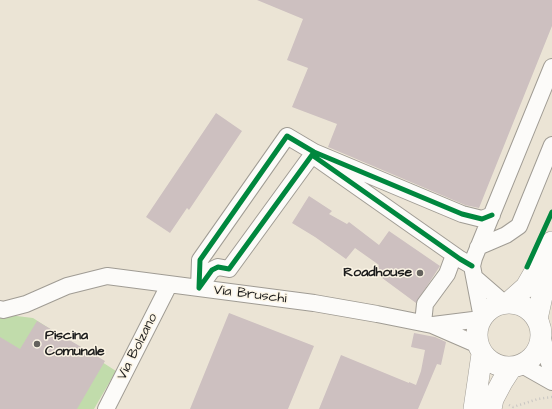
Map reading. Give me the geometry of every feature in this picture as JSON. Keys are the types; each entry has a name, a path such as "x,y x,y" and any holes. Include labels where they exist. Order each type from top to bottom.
{"main road":[{"path":"474,409 480,349 477,332 481,318 492,308 506,303 526,287 552,242"},
{"path":"480,349 488,360 503,367 517,366 530,360 536,353 540,345 539,327 542,296 552,261"},
{"path":"506,303 517,304 532,312 539,327"},
{"path":"491,409 493,399 499,388 517,366"}],"street":[{"path":"481,318 473,272 478,247 552,67"},
{"path":"199,288 200,260 287,136 313,153 454,255 506,303"},
{"path":"478,247 506,235 519,226 552,144"},
{"path":"313,153 462,214 482,219 492,215"},
{"path":"199,288 212,270 218,267 229,269 313,153"},
{"path":"462,214 474,230 478,247"},
{"path":"427,324 426,304 447,274 454,255"},
{"path":"447,274 473,272"},
{"name":"Via Bruschi","path":"0,309 3,310 26,304 67,286 107,276 314,303 377,314 427,324 480,349"},
{"name":"Via Bolzano","path":"106,409 169,285"},
{"name":"Via Bruschi","path":"427,324 481,318"},
{"path":"539,327 552,367"},
{"path":"517,366 552,382"}],"green space":[{"name":"Piscina Comunale","path":"0,314 33,318 116,371 94,409 0,409"}],"building":[{"path":"257,0 552,0 552,26 479,208 465,205 328,147 337,124 292,107 308,68 287,60 303,19"},
{"path":"216,113 242,131 189,210 187,208 170,233 146,217"},
{"path":"309,196 332,211 329,214 347,224 349,222 379,245 389,231 440,266 416,303 374,272 379,265 355,248 346,259 292,223"},
{"path":"229,313 314,346 288,409 190,409"},
{"name":"Piscina Comunale","path":"37,321 105,361 77,409 0,409 0,337 20,349"},
{"path":"414,333 435,337 446,342 441,365 437,364 418,409 319,409 341,355 416,385 421,371 425,350 411,347"}],"cycle path":[{"path":"472,266 312,155 229,269 218,267 212,270 199,288 200,260 287,136 314,152 462,214 482,219 492,215"},
{"path":"527,267 552,212"}],"place":[{"name":"Roadhouse","path":"420,273"},
{"name":"Piscina Comunale","path":"37,344"}]}
